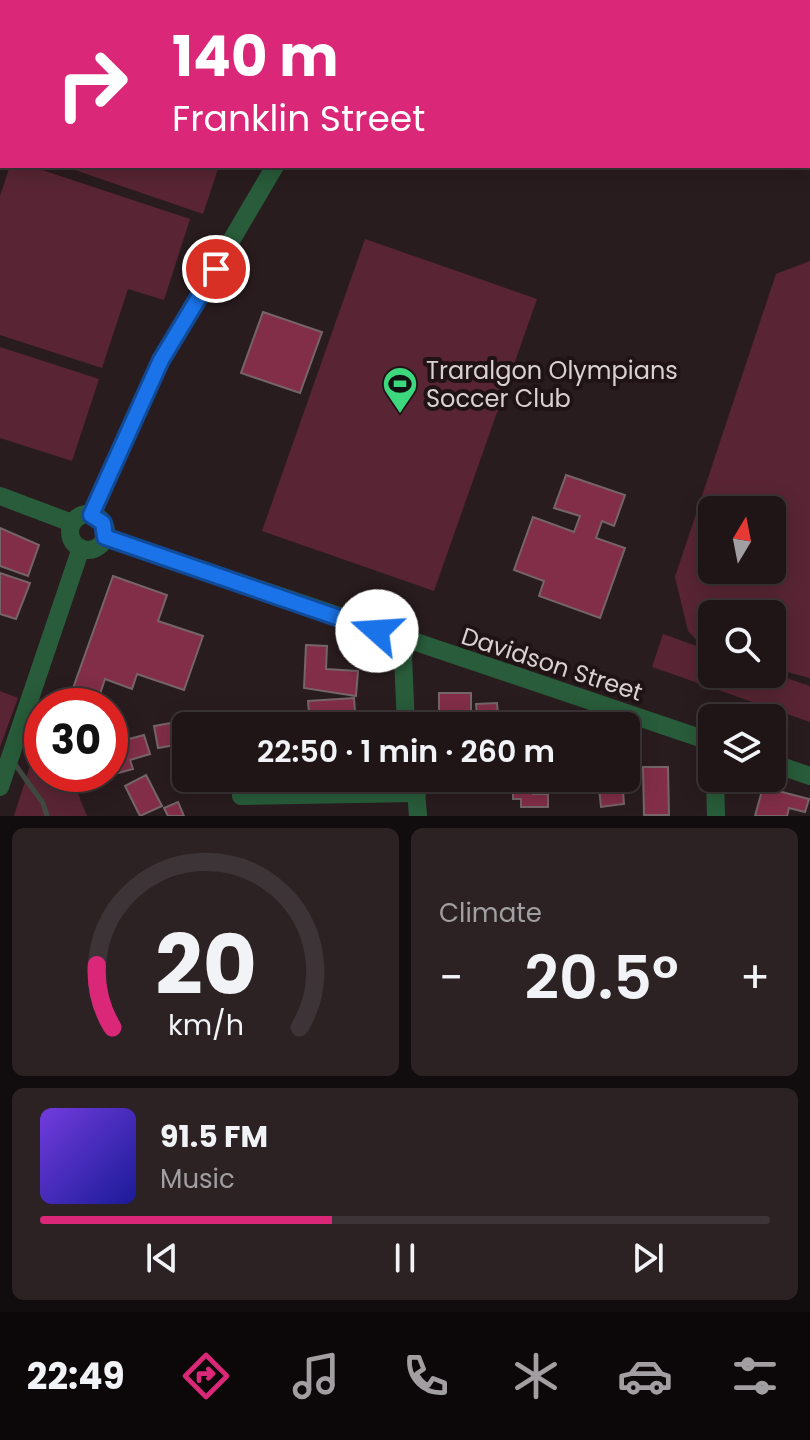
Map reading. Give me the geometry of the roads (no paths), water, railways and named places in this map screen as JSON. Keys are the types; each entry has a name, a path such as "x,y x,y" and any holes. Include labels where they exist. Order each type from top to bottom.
{"street":[{"path":"91,515 161,360 274,168"},
{"path":"0,496 72,523"},
{"path":"84,515 91,515 103,523 105,537 96,548 81,548 71,538 72,523 84,515"},
{"name":"Davidson Street","path":"105,537 698,737"},
{"path":"0,787 81,548"},
{"path":"405,712 403,657 407,641"},
{"path":"786,768 810,776"},
{"path":"241,796 305,792"},
{"path":"416,792 418,816"},
{"path":"715,792 716,816"}],"waterway":[{"path":"14,763 43,803 47,816"}],"place":[{"name":"Traralgon Olympians Soccer Club","path":"400,415"}]}
